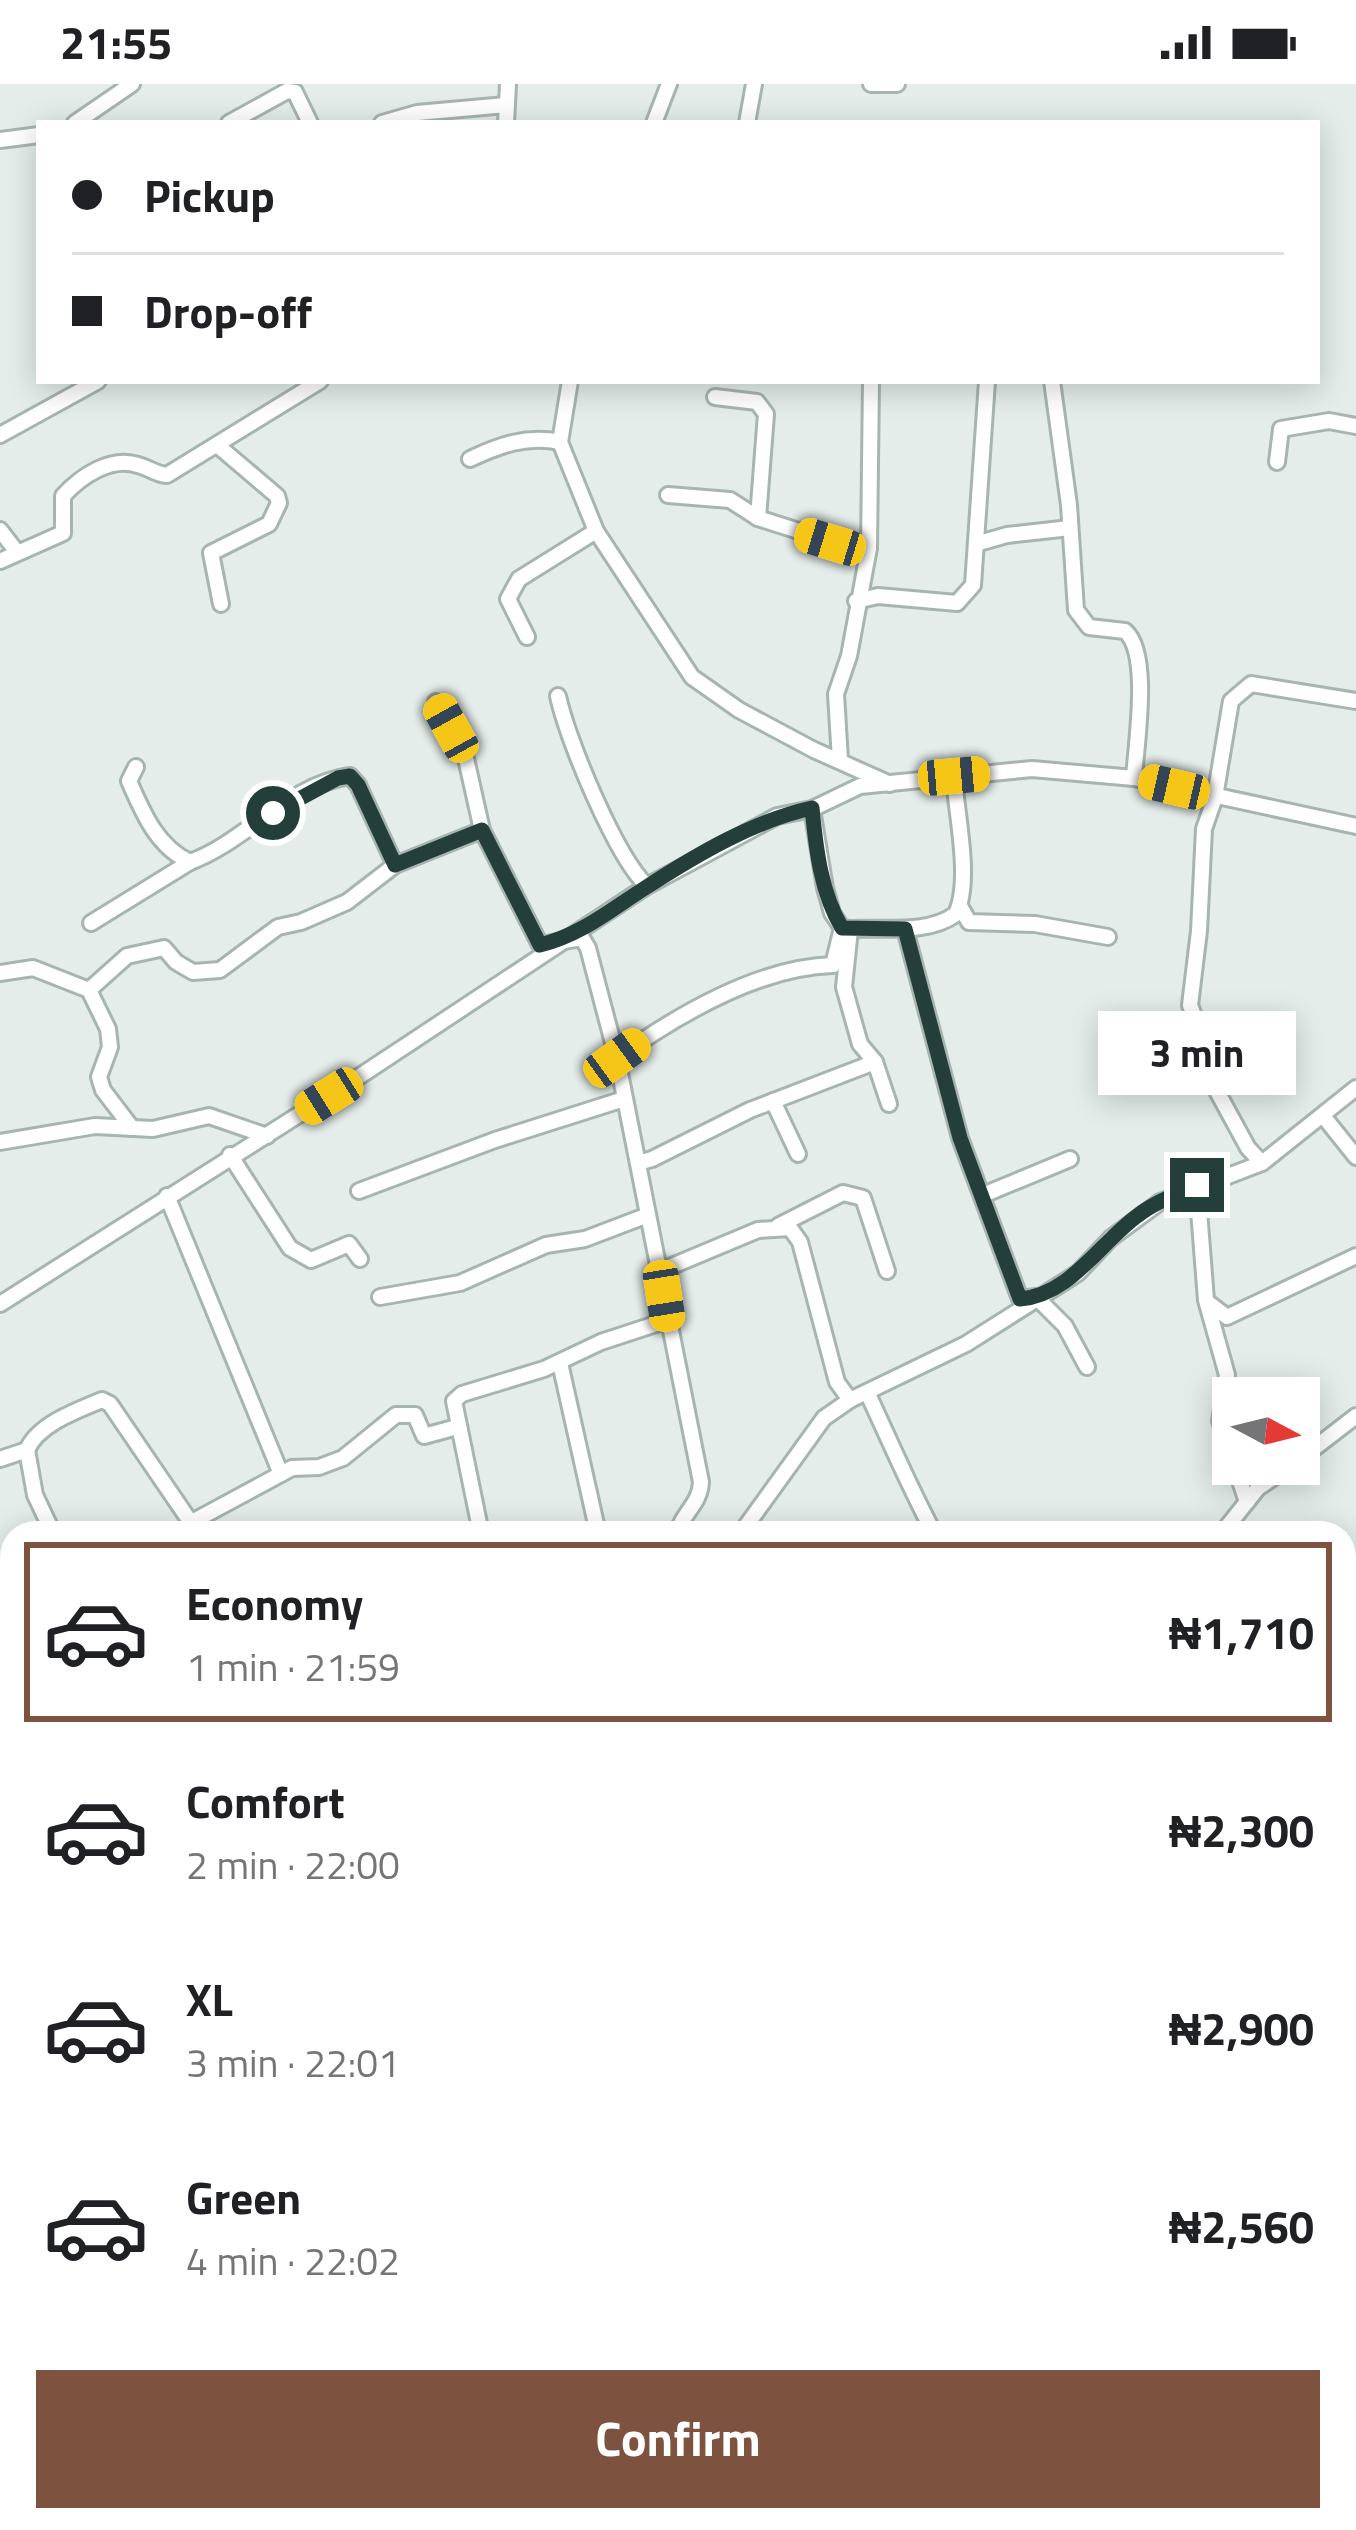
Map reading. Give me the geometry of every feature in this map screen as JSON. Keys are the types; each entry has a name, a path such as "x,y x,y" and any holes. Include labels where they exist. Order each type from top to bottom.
{"street":[{"path":"79,120 132,84"},
{"path":"506,120 508,84"},
{"path":"655,120 669,84"},
{"path":"748,120 754,84"},
{"path":"871,84 897,84"},
{"path":"235,120 287,91 295,92 309,120"},
{"path":"392,120 417,113 506,105"},
{"path":"0,140 36,135"},
{"path":"0,435 93,384"},
{"path":"0,561 63,533 64,496 89,474 126,463 167,475 315,384"},
{"path":"570,384 560,442 596,531 692,677 739,710 892,785"},
{"path":"839,760 836,694 849,656 869,548 871,384"},
{"path":"856,601 878,596 958,603 973,585 987,384"},
{"path":"1052,384 1076,610 1089,627 1124,631 1136,646 1140,689 1133,778"},
{"path":"716,397 757,402 766,414 758,518"},
{"path":"1277,462 1281,429 1329,421 1356,426"},
{"path":"470,459 514,441 560,442"},
{"path":"217,445 277,496 279,503 269,524 256,534 211,553 221,604"},
{"path":"668,495 730,500 758,518 830,542 869,548"},
{"path":"979,543 1070,528"},
{"path":"0,530 17,552"},
{"path":"527,637 508,598 519,579 596,531"},
{"path":"863,584 878,596"},
{"path":"1262,1163 1248,1148 1206,1071 1201,1035 1190,1005 1204,829 1215,797 1231,701 1251,684 1356,701"},
{"path":"558,696 562,719 619,846 634,874 647,886"},
{"path":"436,702 465,754 482,830 540,945 582,938 588,948 617,1058 701,1482 697,1504 680,1521"},
{"path":"136,767 130,781 143,812 171,853 190,862"},
{"path":"0,1304 230,1155 267,1136 647,886 777,816 812,808 860,786 1033,769 1133,778 1356,826"},
{"path":"91,923 250,831 289,802 338,778 350,776 358,785 395,865"},
{"path":"954,776 961,834 960,906 969,922"},
{"path":"812,808 832,913 846,929 844,987 860,1044 874,1062 889,1104"},
{"path":"88,990 127,956 164,947 176,962 194,972 220,970 278,927 347,902 395,865 482,830"},
{"path":"948,920 960,906"},
{"path":"846,929 905,929 948,920 1035,924 1108,937"},
{"path":"617,1058 696,1007 807,966 833,965 846,929"},
{"path":"905,929 960,1138 1020,1299 1036,1298 1065,1326 1087,1367"},
{"path":"0,974 32,968 88,990 108,1029 110,1047 99,1077 103,1090 132,1128"},
{"path":"638,1162 874,1062"},
{"path":"1125,1081 1206,1071"},
{"path":"750,1521 824,1418 867,1391 966,1345 1078,1273 1138,1214 1197,1185 1262,1163 1356,1088"},
{"path":"359,1191 495,1140 624,1100"},
{"path":"773,1101 798,1154"},
{"path":"0,1142 95,1126 153,1129 209,1116 267,1136"},
{"path":"1324,1117 1356,1157"},
{"path":"230,1155 290,1248 311,1260 349,1244 360,1259"},
{"path":"983,1195 1070,1159"},
{"path":"1197,1185 1206,1300 1227,1375 1220,1421 1247,1502"},
{"path":"660,1271 778,1226 843,1193 863,1198 886,1271"},
{"path":"167,1196 281,1474"},
{"path":"380,1297 460,1283 546,1245 599,1234 647,1215"},
{"path":"778,1226 790,1228 800,1242 821,1332 837,1382 850,1400"},
{"path":"1206,1300 1227,1317 1356,1256"},
{"path":"478,1521 454,1401 461,1394 560,1363 601,1342 668,1320"},
{"path":"560,1363 595,1521"},
{"path":"867,1391 925,1521"},
{"path":"47,1521 35,1495 27,1450 31,1440 60,1419 102,1400 110,1404 191,1521"},
{"path":"205,1521 281,1474 343,1458 396,1415 416,1415 424,1436 457,1427"},
{"path":"1320,1444 1356,1416"},
{"path":"0,1459 27,1450"},
{"path":"1232,1521 1262,1485"}],"route":[{"path":"273,813 350,776 395,865 482,830 540,945 571,938 647,886 737,836 777,816 812,808 832,913 842,928 905,929 960,1138 1020,1299 1036,1298 1078,1273 1138,1214 1197,1185"}]}
